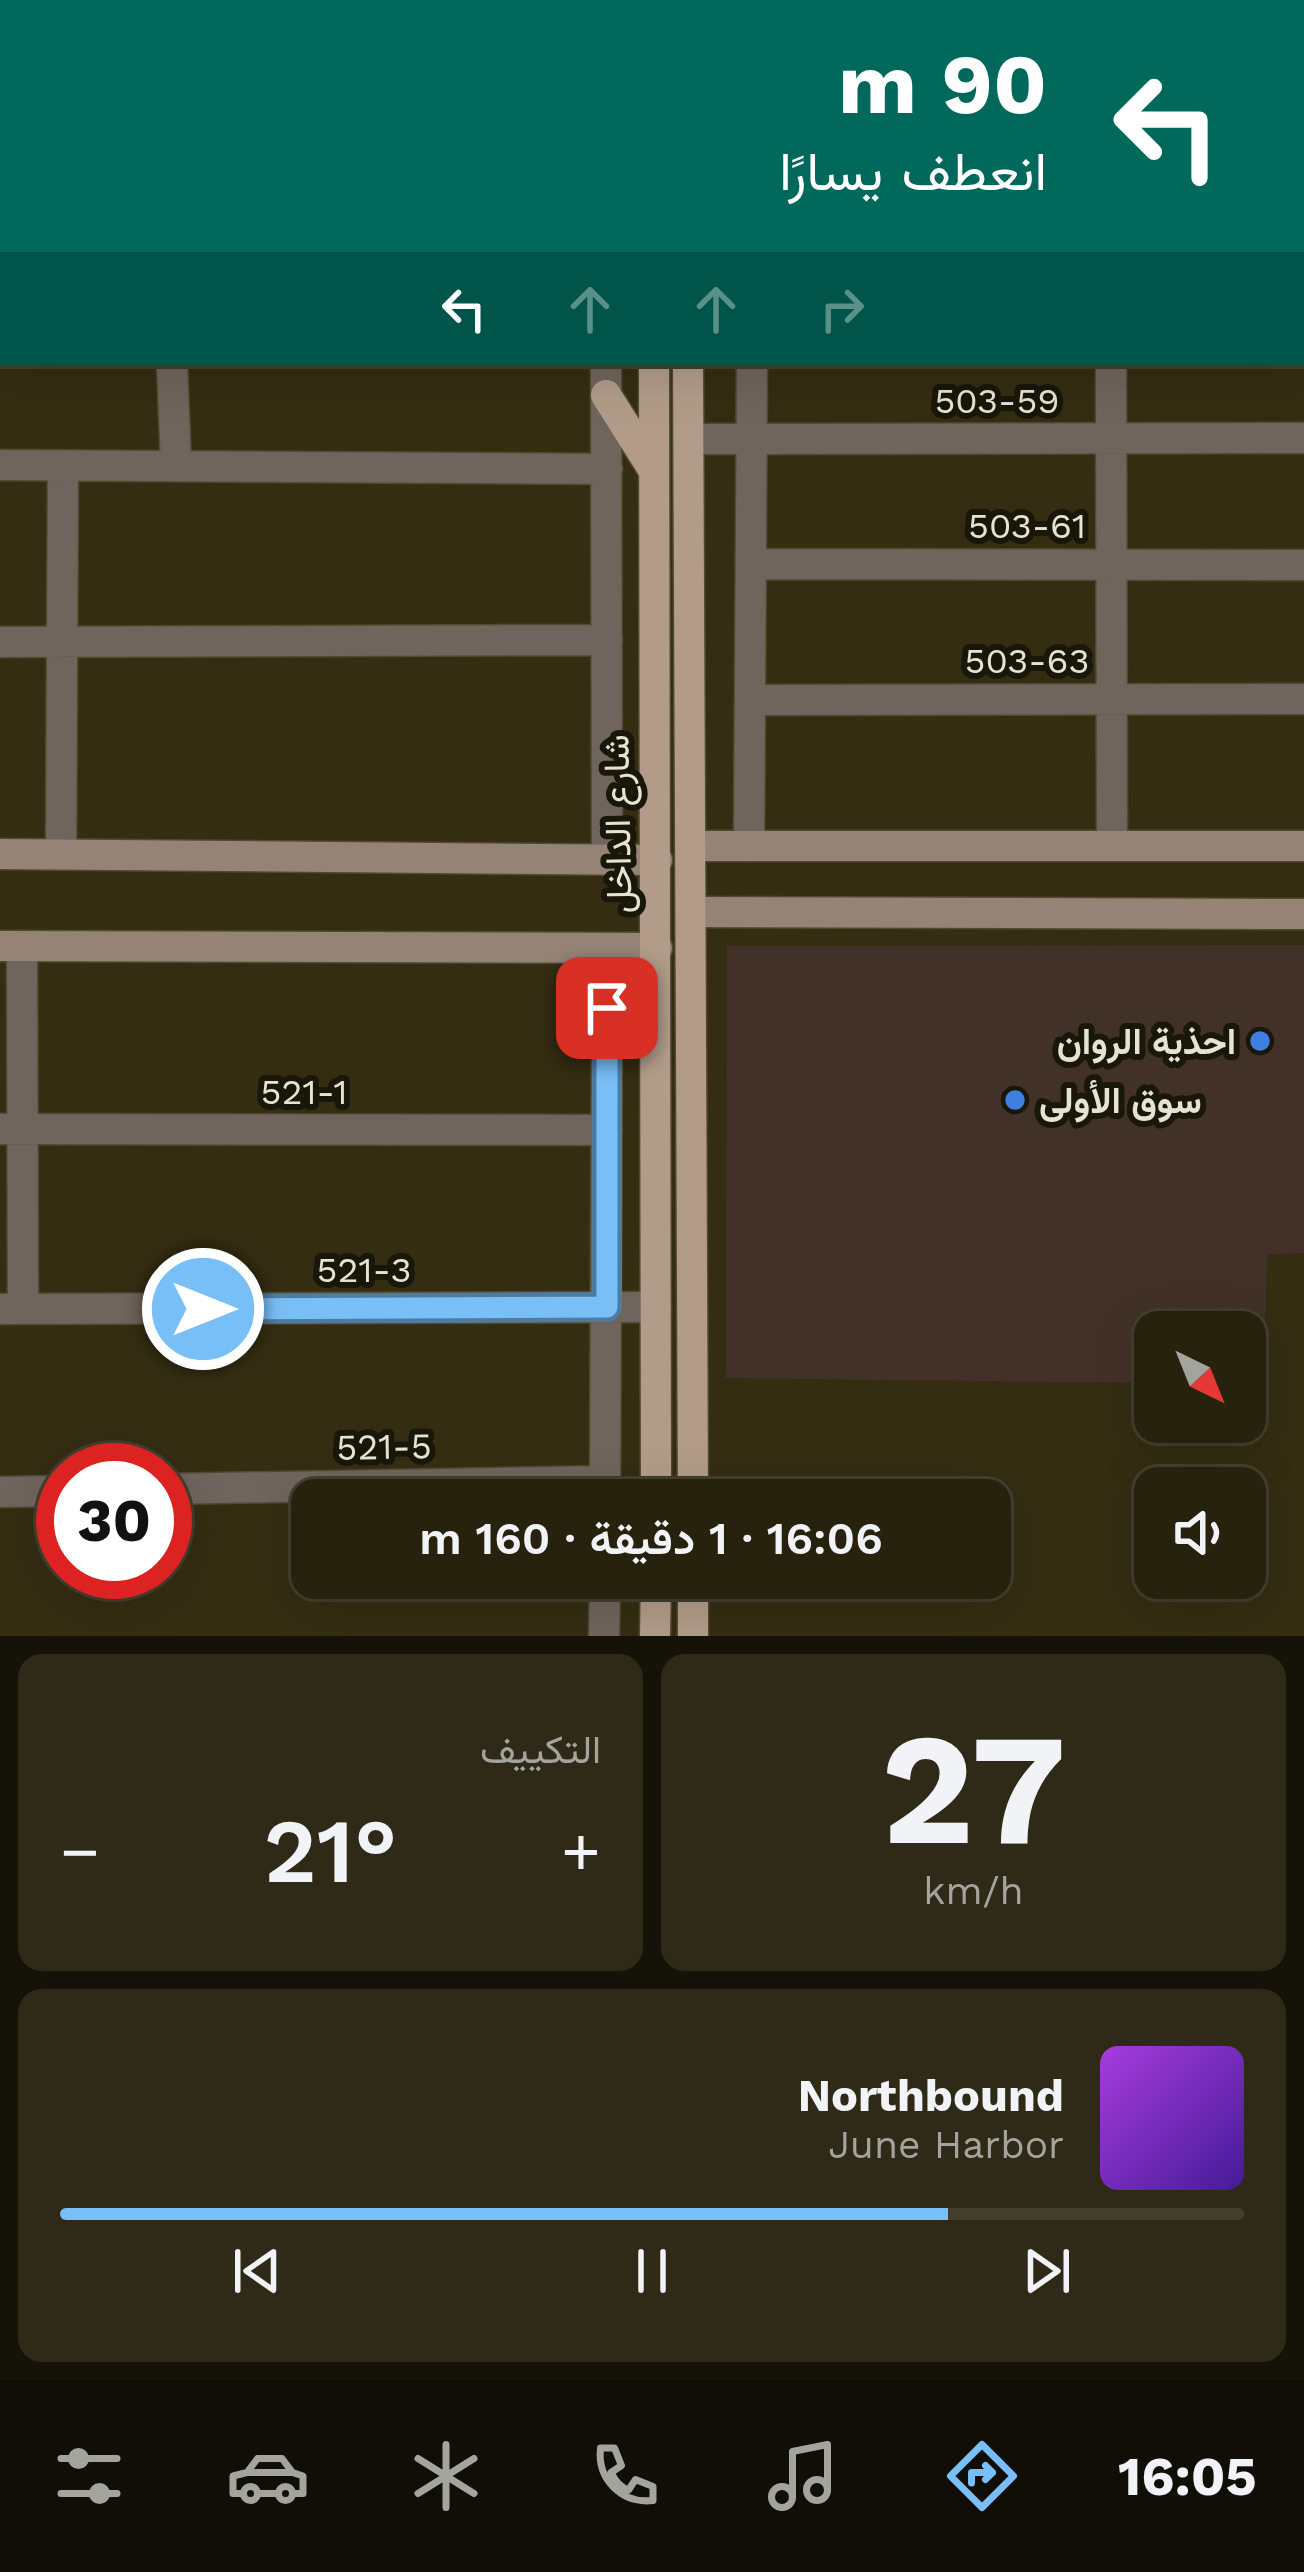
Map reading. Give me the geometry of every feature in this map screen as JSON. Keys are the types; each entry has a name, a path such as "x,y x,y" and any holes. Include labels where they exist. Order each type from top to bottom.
{"main road":[{"name":"شارع الداخل","path":"654,366 656,1479"},
{"name":"شارع الداخل","path":"688,366 693,1479"},
{"path":"606,395 655,474"},
{"path":"656,1599 656,1636"},
{"path":"693,1599 693,1636"}],"street":[{"path":"172,366 176,466"},
{"path":"606,366 607,860"},
{"path":"748,846 752,366"},
{"path":"1111,366 1112,845"},
{"name":"503-59","path":"690,439 1304,438"},
{"path":"0,465 607,469"},
{"path":"61,854 63,466"},
{"name":"503-61","path":"751,564 1304,565"},
{"path":"0,642 607,640"},
{"name":"503-63","path":"750,700 1304,699"},
{"path":"691,846 1304,846"},
{"path":"0,854 657,860"},
{"path":"692,913 1304,914"},
{"path":"11,1309 11,946 657,948"},
{"path":"605,1479 607,1008"},
{"name":"521-1","path":"11,1130 607,1130"},
{"name":"521-3","path":"11,1309 656,1307"},
{"name":"521-5","path":"192,1489 291,1489"},
{"path":"0,1492 36,1491"},
{"path":"604,1599 604,1636"}],"shaded area":[{"name":"سوق الأولى","path":"1304,945 1304,1253 1267,1254 1266,1311 1134,1311 1134,1383 726,1378 727,946"}],"place":[{"name":"احذية الروان","path":"1260,1041"},
{"name":"سوق الأولى","path":"1015,1100"}],"route":[{"path":"203,1309 607,1307 607,1008"}]}
